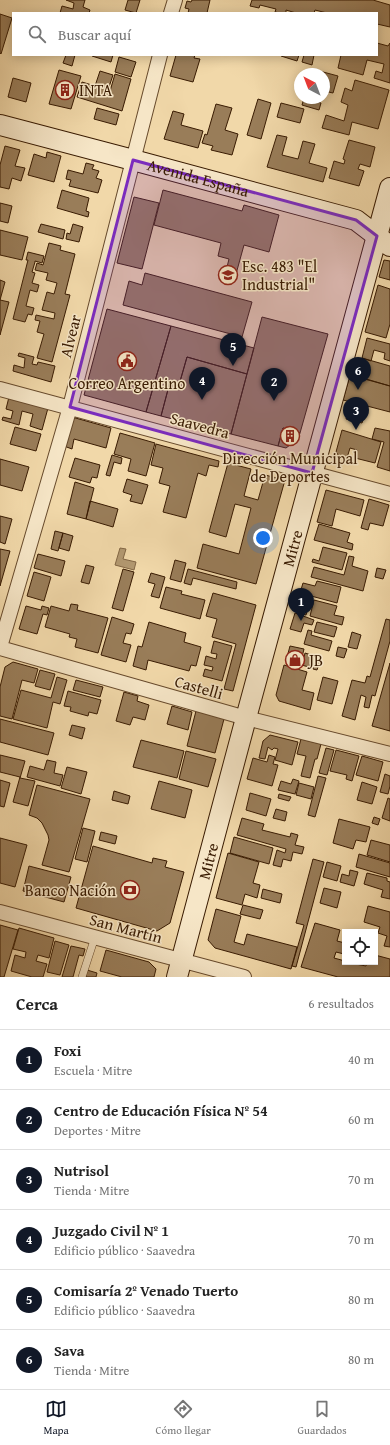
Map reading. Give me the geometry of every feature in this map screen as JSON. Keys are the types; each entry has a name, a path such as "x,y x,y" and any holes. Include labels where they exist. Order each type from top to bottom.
{"street":[{"path":"171,12 175,0"},
{"name":"Alvear","path":"0,648 70,407 160,56"},
{"name":"Avenida España","path":"0,125 356,220 383,241"},
{"name":"Mitre","path":"179,969 312,473 383,241 390,188"},
{"name":"Saavedra","path":"0,390 70,407 390,494"},
{"name":"Castelli","path":"0,648 246,718 390,754"},
{"name":"San Martín","path":"0,912 95,937 179,969 244,977"}],"lane":[{"path":"82,977 95,937"}],"highlighted area":[{"path":"133,160 356,220 377,236 312,473 70,407"}],"shaded area":[{"path":"120,548 126,549 123,559 136,562 134,570 115,565"}],"building":[{"path":"66,0 85,0 83,7 90,10 89,12 60,12 62,6 73,9 74,3"},
{"path":"128,0 140,0 136,12 125,10"},
{"path":"192,0 210,0 207,12 188,12 189,9 185,8 187,1 191,2"},
{"path":"252,0 373,0 390,5 390,27 378,24 378,12 323,12 315,10 314,12 293,12 286,10 286,12 275,12 276,9 260,5 259,8 250,6"},
{"path":"0,14 12,18 1,54 0,53"},
{"path":"378,43 388,46 390,43 390,83 374,78 376,71 382,73 384,64 367,60 363,75 338,68 341,56 378,56"},
{"path":"66,56 75,56 72,66 63,63"},
{"path":"92,56 113,56 111,62"},
{"path":"176,56 195,56 194,58 200,59 193,82 170,76"},
{"path":"281,56 299,56 297,61"},
{"path":"304,56 314,56 312,65 302,62"},
{"path":"119,57 136,62 131,77 115,72"},
{"name":"INTA","path":"59,70 81,76 71,109 49,104"},
{"path":"100,71 113,75 108,90 110,91 115,74 131,79 122,111 77,97 82,82 95,86"},
{"path":"330,74 338,76 333,93 330,92"},
{"path":"13,78 31,83 26,102 8,97"},
{"path":"355,80 389,90 378,129 352,122 349,135 322,128 326,115 344,121 348,105 341,102 345,88 352,91"},
{"path":"258,99 271,103 261,139 247,135"},
{"path":"281,103 304,109 300,123 277,117"},
{"path":"216,104 232,108 225,130 238,134 232,155 211,150 213,146 202,143 205,134 207,135"},
{"path":"302,104 321,104 319,110"},
{"path":"97,108 119,114 116,125 94,119"},
{"path":"173,111 184,114 181,125 203,131 198,148 164,139"},
{"path":"277,135 287,137 282,155 298,159 303,141 315,144 309,163 327,168 323,182 267,167"},
{"path":"349,140 375,147 370,167 360,164 358,169 364,171 359,186 329,178 334,161 344,164 345,160 343,159"},
{"path":"5,146 20,150 15,166 25,168 21,181 12,178 9,189 0,187 0,165"},
{"path":"47,152 61,156 54,182 28,175 34,154 46,158"},
{"path":"86,163 94,165 92,169 99,171 96,178 102,180 98,193 69,186 71,180 66,179 68,170 83,174"},
{"path":"62,190 89,198 86,211 89,212 88,217 57,208"},
{"path":"163,190 242,211 244,205 279,215 269,252 244,245 236,274 226,271 229,259 218,256 221,243 154,225"},
{"path":"134,197 159,203 142,269 117,263"},
{"path":"0,203 12,206 8,223 0,221"},
{"path":"41,224 65,230 63,239 38,232"},
{"path":"73,224 83,227 79,242 66,239 67,233 70,234"},
{"path":"0,230 28,237 22,260 0,255"},
{"path":"49,243 61,246 60,250 75,254 65,294 70,295 52,362 37,358 44,334 37,332 40,321 35,320 36,315 54,319 55,313 42,310 47,292 54,294 57,283 46,280 48,273 35,270 37,263 43,265"},
{"path":"28,252 44,256 42,263 35,261 32,272 35,273 32,283 39,285 37,292 30,290 26,306 34,308 32,315 28,314 25,322 13,319 28,260 26,260"},
{"path":"384,260 390,261 390,280 379,277"},
{"path":"145,273 252,302 242,337 123,305 129,281 142,285"},
{"path":"0,280 5,282 0,300"},
{"path":"378,285 390,289 390,324 386,338 365,332"},
{"path":"0,300 9,302 0,335"},
{"name":"Correo Argentino","path":"107,309 171,326 146,412 84,395"},
{"path":"262,317 328,334 300,433 283,428 278,446 231,434"},
{"path":"171,326 254,348 247,374 187,357 179,385 170,382 161,416 146,412"},
{"path":"367,338 390,344 390,361 384,359 385,353 374,350 371,361 362,358"},
{"path":"19,353 34,357 32,364 37,365 38,362 55,366 51,382 13,371 14,365 24,368 25,358 18,356"},
{"path":"187,357 247,374 231,434 161,416 170,382 179,385"},
{"path":"362,358 390,366 390,386 356,376"},
{"path":"350,375 390,386 390,412 367,406 362,423 346,419 351,402 343,400"},
{"path":"9,397 48,408 42,430 30,426 33,414 22,411 19,425 2,420 3,417 11,419 13,411 6,409"},
{"path":"72,417 111,428 106,448 74,439 72,449 64,446"},
{"path":"15,427 41,434 36,451 10,444"},
{"name":"Dirección Municipal de Deportes","path":"283,428 300,433 298,439 286,448 278,446"},
{"path":"375,428 390,431 390,471 377,467 384,442 372,439"},
{"path":"342,430 381,442 375,463 355,458 357,450 350,448 347,458 339,456 336,452"},
{"path":"120,433 155,443 146,476 128,471 131,459 114,454"},
{"path":"156,444 219,461 218,467 209,465 206,476 198,473 186,518 163,512 170,486 159,483 163,468 151,465"},
{"path":"112,455 122,458 121,464 114,462 110,476 106,475"},
{"path":"75,458 100,465 97,478 92,477 90,483 69,477"},
{"path":"0,459 29,467 22,491 0,485"},
{"path":"228,463 251,469 244,496 258,500 265,475 285,480 256,584 197,568 203,544 239,554 251,508 235,504 226,537 209,532"},
{"path":"127,479 148,485 142,504 130,501 132,495 123,492"},
{"path":"75,482 94,488 86,519 67,514"},
{"path":"326,490 364,500 360,516 336,509 332,526 317,522"},
{"path":"369,499 389,505 383,526 370,523 368,530 361,528"},
{"path":"90,501 118,509 113,527 86,519"},
{"path":"0,516 12,519 5,544 0,542"},
{"path":"319,524 350,533 347,542 353,544 352,550 314,540"},
{"path":"55,531 63,533 58,551 51,549"},
{"path":"63,533 73,536 69,551 59,548"},
{"path":"323,547 347,553 342,570 312,562 313,559 319,561"},
{"path":"0,549 10,551 0,586"},
{"path":"38,554 65,561 61,576 34,568"},
{"path":"349,556 354,557 352,566 368,571 363,591 311,577 314,567 344,575"},
{"path":"175,560 186,563 181,582 170,579"},
{"path":"86,565 94,567 89,584 81,582"},
{"path":"377,568 386,570 383,579 375,577"},
{"path":"123,569 134,572 123,611 112,608"},
{"path":"188,569 237,582 236,589 193,578 191,585 184,583"},
{"path":"34,572 51,577 44,601 27,596"},
{"path":"151,573 165,577 159,598 151,596 155,584 148,582"},
{"path":"317,581 341,587 337,603 300,593 303,583 315,586"},
{"path":"166,587 182,591 181,594 205,600 200,619 160,608"},
{"path":"213,593 256,605 233,691 224,689 236,644 212,637 217,619 206,616"},
{"path":"299,598 310,601 306,615 296,612"},
{"path":"314,600 337,606 334,615 344,617 342,625 310,616"},
{"path":"71,604 78,605 77,610 108,618 98,653 75,647 77,639 69,637 70,634 45,627 51,606 69,611"},
{"path":"26,606 41,610 42,606 49,608 47,615 43,614 37,634 19,629"},
{"path":"295,613 314,620 312,625 304,623 301,632 290,629"},
{"path":"112,617 134,624 131,634 126,633 123,643 131,645 126,662 101,655"},
{"path":"386,619 390,620 390,641 375,696 372,695 369,708 364,707 366,697 361,695 355,720 342,716 352,680 365,683 367,676 370,677"},
{"path":"149,622 186,633 184,642 201,647 196,666 191,665 189,671 148,660 146,670 133,666 138,646 142,647"},
{"path":"317,622 337,627 334,637 314,632"},
{"path":"308,630 312,631 311,635 332,641 329,651 304,644"},
{"path":"352,632 361,635 357,649 348,647"},
{"path":"214,641 232,646 222,681 203,676 205,669 212,671 213,667 204,665 206,656 216,659 217,654 211,653"},
{"path":"290,646 304,649 301,661 303,661 305,653 321,658 317,670 313,669 314,665 310,664 309,667 286,661"},
{"path":"338,647 347,649 344,658 336,656"},
{"path":"13,662 38,669 34,683 22,680 12,719 0,716 0,687 5,667"},
{"path":"390,663 390,731 372,726"},
{"path":"284,665 307,672 302,690 314,693 310,710 279,701 276,695"},
{"path":"40,670 55,674 50,690 35,686"},
{"path":"57,677 67,680 60,704 53,702 47,728 13,719 21,690 51,698"},
{"path":"323,677 338,681 332,704 317,700"},
{"path":"76,680 103,687 100,697 73,690"},
{"path":"68,691 101,700 97,714 89,712 88,716 70,711 71,707 64,706"},
{"path":"124,692 138,696 137,701 149,705 145,720 133,717 130,725 116,721"},
{"path":"172,706 192,712 188,730 167,724"},
{"path":"196,711 224,719 215,753 187,746"},
{"path":"0,719 54,733 48,755 0,742"},
{"path":"72,725 85,728 82,739 69,735"},
{"path":"270,735 298,742 292,765 275,760 278,749 274,748 272,750 268,747 265,759 259,758 263,741"},
{"path":"301,739 321,744 310,778 301,776 306,756 297,754"},
{"path":"141,740 184,751 177,778 133,767"},
{"path":"326,748 334,750 327,775 319,773"},
{"path":"336,750 359,756 352,781 346,779 347,775 330,771"},
{"path":"186,751 216,759 208,787 179,779"},
{"path":"0,755 25,761 20,778 35,781 28,806 13,802 20,777 0,772"},
{"path":"269,755 275,757 273,764 278,765 272,786 247,779 253,758 267,762"},
{"path":"362,756 383,762 378,781 356,775"},
{"path":"47,760 56,762 54,773 63,775 60,786 27,777 30,766 44,770"},
{"path":"67,767 87,772 81,794 61,788"},
{"path":"385,774 390,776 388,794 380,792"},
{"path":"318,776 326,778 315,817 308,815"},
{"path":"293,779 299,781 295,794 278,790 281,781 291,784"},
{"path":"0,780 10,783 4,807 0,806"},
{"path":"159,781 192,790 185,818 151,809"},
{"path":"362,782 377,787 372,804 357,800"},
{"path":"299,783 314,787 311,799 296,795"},
{"path":"37,785 90,799 69,872 42,865 49,840 48,835 42,823 37,818 29,815"},
{"path":"114,791 130,796 128,804 112,800"},
{"path":"250,793 271,799 266,816 246,810"},
{"path":"279,794 291,797 289,801 278,798"},
{"path":"388,798 390,799 390,821 382,818"},
{"path":"276,809 287,812 285,821 273,818"},
{"path":"374,817 380,819 378,825 372,823"},
{"path":"242,818 264,824 262,830 290,837 291,833 298,835 295,845 304,847 302,854 293,852 291,861 283,859 281,867 273,865 277,850 285,853 286,849 237,835"},
{"path":"339,819 370,827 366,842 356,840 353,849 333,843"},
{"path":"83,828 95,831 87,862 75,859"},
{"path":"101,832 117,836 115,844 99,840"},
{"path":"234,837 273,848 269,864 230,853"},
{"path":"0,838 27,845 15,887 0,883"},
{"path":"371,840 390,845 390,862 367,855"},
{"name":"Banco Nación","path":"93,846 152,863 153,858 167,861 165,867 184,872 170,923 157,931 76,908"},
{"path":"228,853 259,862 253,883 260,885 257,898 245,894 242,905 216,898"},
{"path":"359,854 390,863 390,877 356,867"},
{"path":"313,859 324,862 296,967 292,966 304,925 296,923"},
{"path":"327,862 341,866 337,881 323,877"},
{"path":"29,866 71,877 64,902 23,891"},
{"path":"350,870 358,872 354,886 340,882 342,874 349,876"},
{"path":"367,873 387,878 387,881 390,882 390,899 381,897 383,890 364,884"},
{"path":"324,888 341,892 337,908 320,903"},
{"path":"263,889 282,894 280,903 261,898"},
{"path":"243,905 263,910 260,919 240,914"},
{"path":"368,906 390,912 390,947 384,946 387,936 378,933 380,927 364,922"},
{"path":"216,909 241,916 234,942 244,945 247,934 297,947 291,969 215,948 208,940"},
{"path":"315,923 340,930 337,941 342,942 342,954 336,952 334,958 342,960 342,965 378,965 378,956 390,959 390,977 338,977 301,967"},
{"path":"0,925 18,930 4,977 0,977"},
{"path":"19,928 54,938 49,958 38,955 36,961 47,964 43,977 32,977 11,971 15,955 25,958 26,952 13,949"},
{"path":"55,941 69,945 60,975 47,972"},
{"path":"71,946 85,949 83,956 79,955 73,977 62,977"},
{"path":"106,950 149,962 156,969 154,977 122,977 100,971"},
{"path":"87,970 97,973 96,977 86,977"}],"place":[{"name":"INTA","path":"65,90"},
{"name":"Esc. 483 \"El Industrial\"","path":"228,275"},
{"name":"Correo Argentino","path":"127,361"},
{"name":"Comisaría 2º Venado Tuerto","path":"233,366"},
{"name":"Sava","path":"358,390"},
{"name":"Juzgado Civil Nº 1","path":"202,400"},
{"name":"Centro de Educación Física Nº 54","path":"274,401"},
{"name":"Nutrisol","path":"356,430"},
{"name":"Dirección Municipal de Deportes","path":"290,436"},
{"name":"Foxi","path":"301,621"},
{"name":"JB","path":"295,660"},
{"name":"Banco Nación","path":"130,890"}]}
